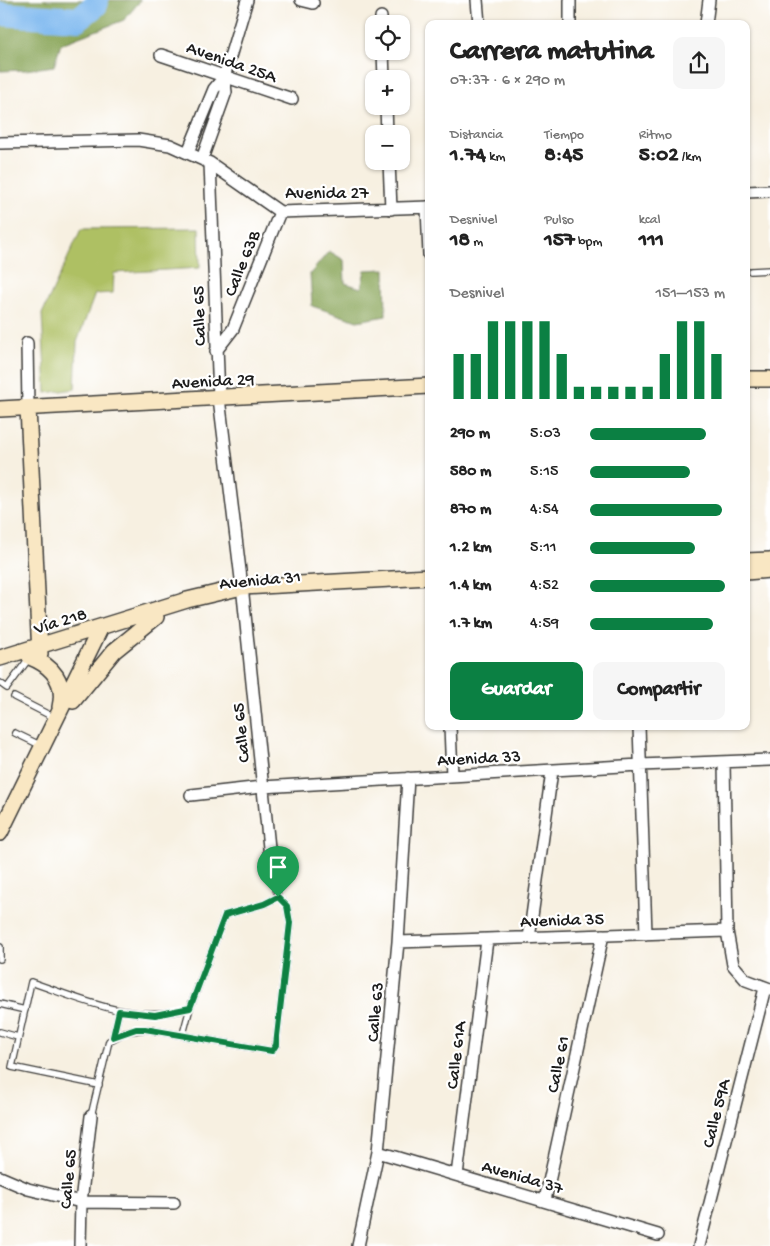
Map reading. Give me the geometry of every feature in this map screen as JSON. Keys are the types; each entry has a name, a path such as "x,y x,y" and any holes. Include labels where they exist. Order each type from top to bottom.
{"main road":[{"path":"750,379 770,379"},
{"name":"Avenida 29","path":"0,410 425,386"},
{"path":"28,408 37,652 54,672 61,685 62,700 57,720"},
{"path":"750,561 770,560"},
{"path":"750,572 770,570"},
{"name":"Avenida 31","path":"99,633 187,600 243,591 425,577"},
{"name":"Avenida 31","path":"99,633 243,591 425,587"},
{"path":"57,720 114,650 156,617"},
{"path":"0,833 99,633"},
{"name":"Vía 218","path":"0,666 37,652 99,633"},
{"name":"Vía 218","path":"0,658 37,652"}],"street":[{"name":"Calle 65","path":"188,152 214,89 224,77 247,0"},
{"path":"301,0 313,3"},
{"path":"477,0 479,20"},
{"path":"570,0 570,20"},
{"path":"706,20 709,0"},
{"name":"Avenida 25A","path":"161,55 292,99"},
{"name":"Calle 65","path":"224,77 226,92 206,161 216,351 219,398 243,591 271,867"},
{"name":"Avenida 27","path":"0,143 138,140 170,145 206,161 280,212 391,210 425,207"},
{"path":"389,170 391,210"},
{"path":"750,192 770,191"},
{"name":"Calle 63B","path":"216,351 233,329 280,212"},
{"path":"27,344 28,408"},
{"path":"450,730 452,776"},
{"path":"639,730 646,934"},
{"name":"Avenida 33","path":"191,795 262,786 640,765 770,760"},
{"path":"724,763 727,931 733,965 746,980 768,988"},
{"path":"529,938 552,771"},
{"name":"Calle 63","path":"358,1246 378,1152 398,942 408,778"},
{"name":"Avenida 35","path":"398,942 727,931"},
{"name":"Calle 61","path":"545,1200 603,935"},
{"name":"Calle 61A","path":"457,1175 487,940"},
{"name":"Calle 59A","path":"699,1246 768,988"},
{"name":"Calle 65","path":"80,1246 81,1202 91,1116"},
{"name":"Avenida 37","path":"378,1152 658,1235"},
{"path":"0,1177 28,1188 81,1202 174,1203"}],"lane":[{"path":"751,271 770,270"},
{"path":"0,683 6,688 37,652"},
{"path":"14,697 57,720"},
{"path":"14,733 44,746"},
{"path":"91,1116 109,1041 113,1037 136,1029 145,1029 183,1034 272,1051 276,1045 290,923 287,906 278,897 271,867"},
{"path":"183,1034 190,1008 225,915 264,904 278,897"},
{"path":"0,947 0,959"},
{"path":"99,1085 12,1067 31,982 119,1011 155,1015 190,1008"},
{"path":"0,1004 25,1010"},
{"path":"113,1037 119,1011"},
{"path":"0,1032 18,1037"}],"green space":[{"path":"0,0 141,0 124,20 61,44 54,66 0,71"},
{"path":"199,228 200,268 114,273 113,293 95,294 77,342 75,389 46,393 42,314 81,229"},
{"path":"329,251 344,260 345,283 361,288 365,270 385,269 386,316 357,321 312,306 310,274"}],"waterway":[{"path":"0,14 78,19 96,5 97,0"}],"route":[{"path":"278,897 287,906 290,923 276,1045 272,1051 159,1030 136,1029 113,1037 119,1011 130,1014 155,1015 178,1012 190,1008 220,922 225,915 230,912 264,904 278,897"}]}
